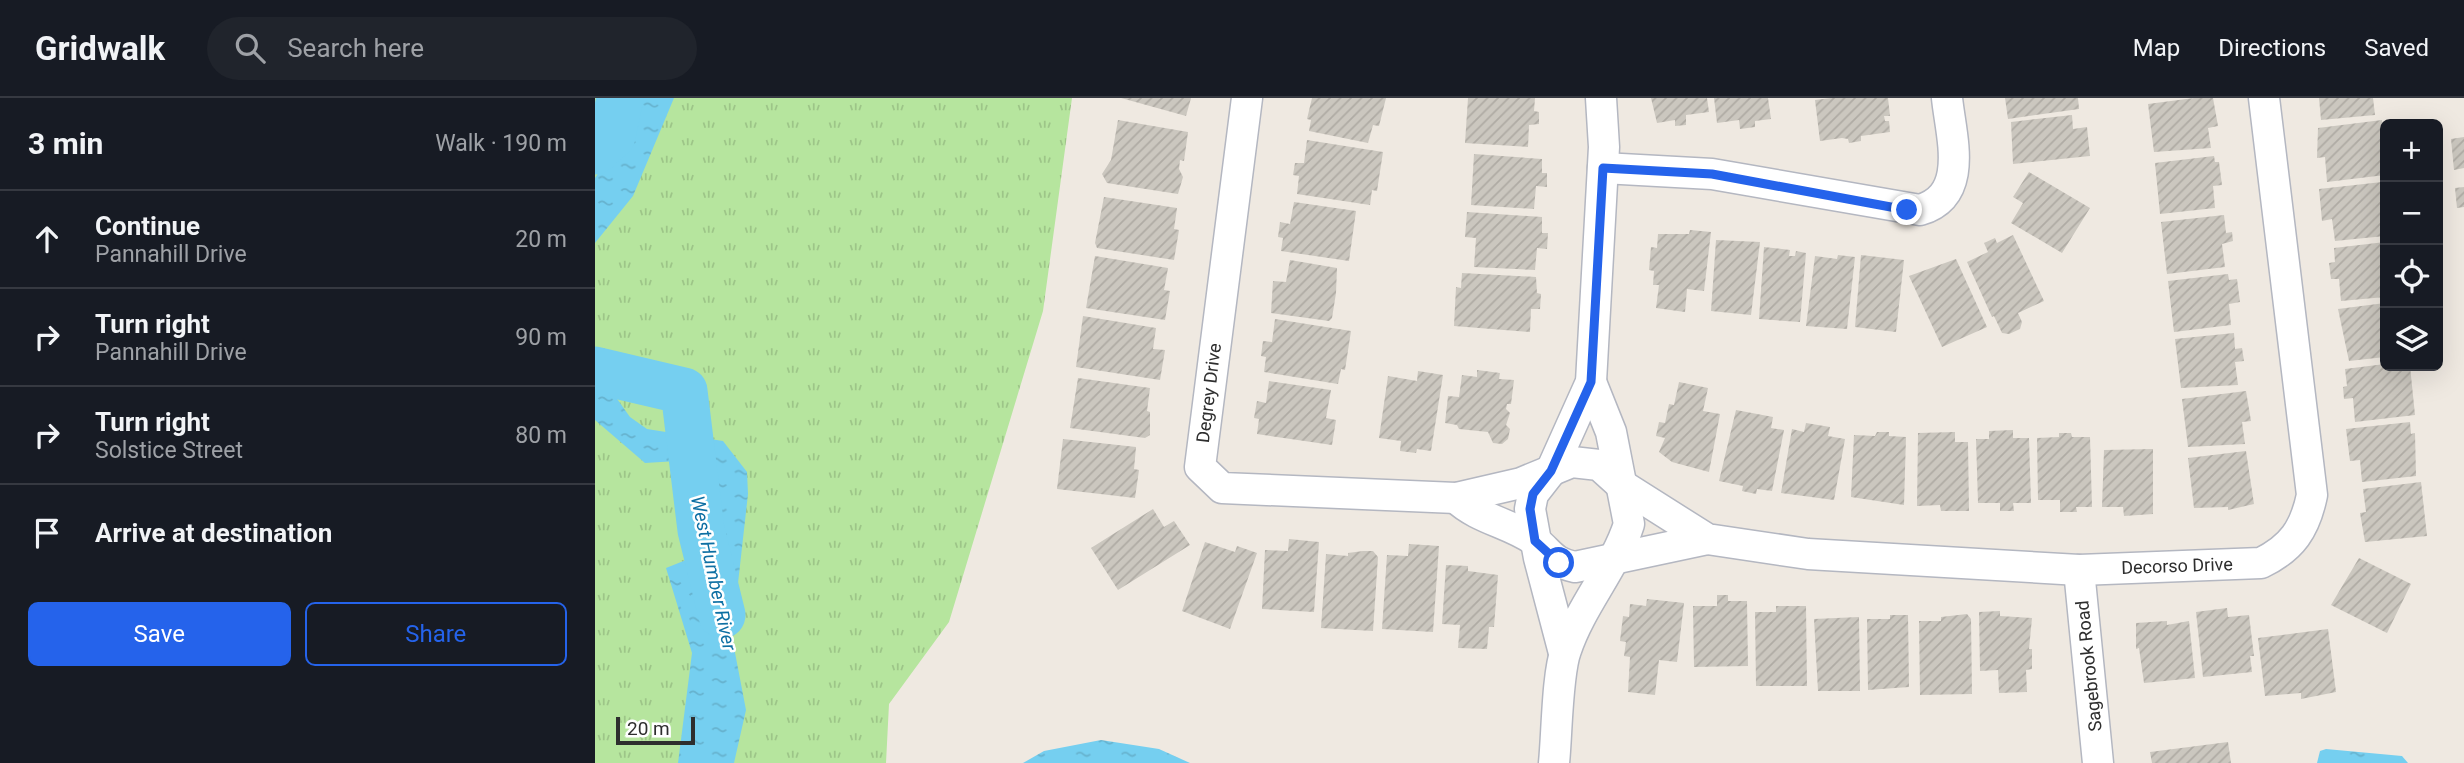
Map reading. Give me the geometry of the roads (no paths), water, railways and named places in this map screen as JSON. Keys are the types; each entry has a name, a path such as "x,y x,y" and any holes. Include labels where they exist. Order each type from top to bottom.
{"street":[{"name":"Degrey Drive","path":"1247,98 1200,467 1221,488 1456,498 1521,483 1551,471"},
{"path":"1565,653 1535,541 1530,509 1533,494 1551,471 1591,382 1603,168 1601,98"},
{"path":"1603,168 1712,174 1920,210 1942,199 1954,178 1947,98"},
{"name":"Decorso Drive","path":"1620,484 1707,539 1808,554 2079,570 2261,563 2281,553 2297,537 2307,517 2312,495 2264,98"},
{"path":"1554,763 1565,653 1584,607 1629,524 1629,511 1620,484 1612,432 1591,382"},
{"path":"1551,471 1572,462 1599,465 1620,484"},
{"path":"1456,498 1476,513 1535,541 1559,563 1575,567 1707,539"},
{"name":"Sagebrook Road","path":"2079,570 2098,763"}],"water":[{"path":"632,98 674,98 633,196 595,243 595,178 611,155"},
{"path":"595,368 630,417 647,429 723,441 747,472 748,494 732,637 746,710 734,763 678,763 692,653 666,568 706,552 722,519 711,480 694,460 645,463 595,420"},
{"path":"1101,740 1159,749 1190,763 1023,763 1044,751"},
{"path":"2326,749 2402,756 2408,763 2317,763 2320,751"}],"waterway":[{"name":"West Humber River","path":"595,151 612,136 620,98"},
{"name":"West Humber River","path":"595,370 684,391 701,530 722,615"}]}
